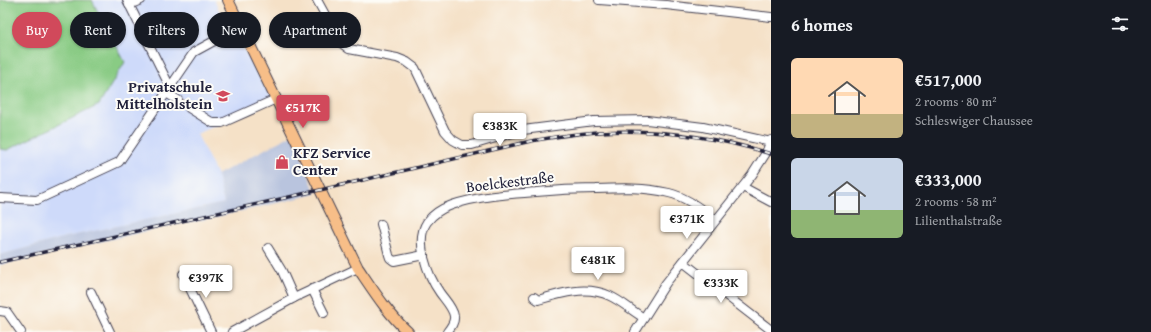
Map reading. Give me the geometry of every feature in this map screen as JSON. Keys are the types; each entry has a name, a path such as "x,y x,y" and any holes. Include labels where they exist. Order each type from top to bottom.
{"main road":[{"path":"228,0 358,268 386,308 408,332"}],"street":[{"path":"141,0 128,3 168,90 178,100"},
{"path":"317,0 340,42 349,49 397,58 407,62 415,68 445,131 453,140 462,145 472,145 523,130 594,121 647,120 703,127 771,141 764,157 743,187 666,283 635,332"},
{"path":"599,0 666,3 771,17"},
{"path":"0,198 37,200 119,162 194,52 207,45"},
{"path":"189,108 213,123 222,123 276,99"},
{"path":"743,187 771,202"},
{"name":"Boelckestraße","path":"447,332 453,324 454,317 450,307 434,283 424,255 422,232 427,222 440,210 451,205 468,200 508,194 559,190 628,188 670,193 688,201 715,220"},
{"path":"380,224 390,258 394,261 424,255"},
{"path":"268,248 282,271 294,298"},
{"path":"683,262 771,330"},
{"path":"232,332 294,298 358,268"},
{"path":"183,274 211,332"},
{"path":"312,289 324,313"},
{"path":"534,297 538,300 571,291 595,291 610,296 644,318"},
{"path":"91,292 110,332"},
{"path":"0,311 8,312 21,332"}],"shaded area":[{"path":"0,0 214,0 220,12 207,12 207,48 243,48 248,57 255,54 276,99 197,134 217,175 224,203 67,237 0,255"},
{"path":"293,134 316,194 0,265 0,255 67,237 224,203 217,175"}],"green space":[{"path":"0,0 92,0 98,12 70,12 70,48 117,48 125,62 99,105 7,150 0,149"}],"tunnel":[{"path":"178,100 189,108"}],"railway":[{"path":"0,262 531,141 566,135 622,131 665,133 729,143 771,154"}],"place":[{"name":"Privatschule Mittelholstein","path":"223,96"},
{"name":"KFZ Service Center","path":"282,162"}]}
